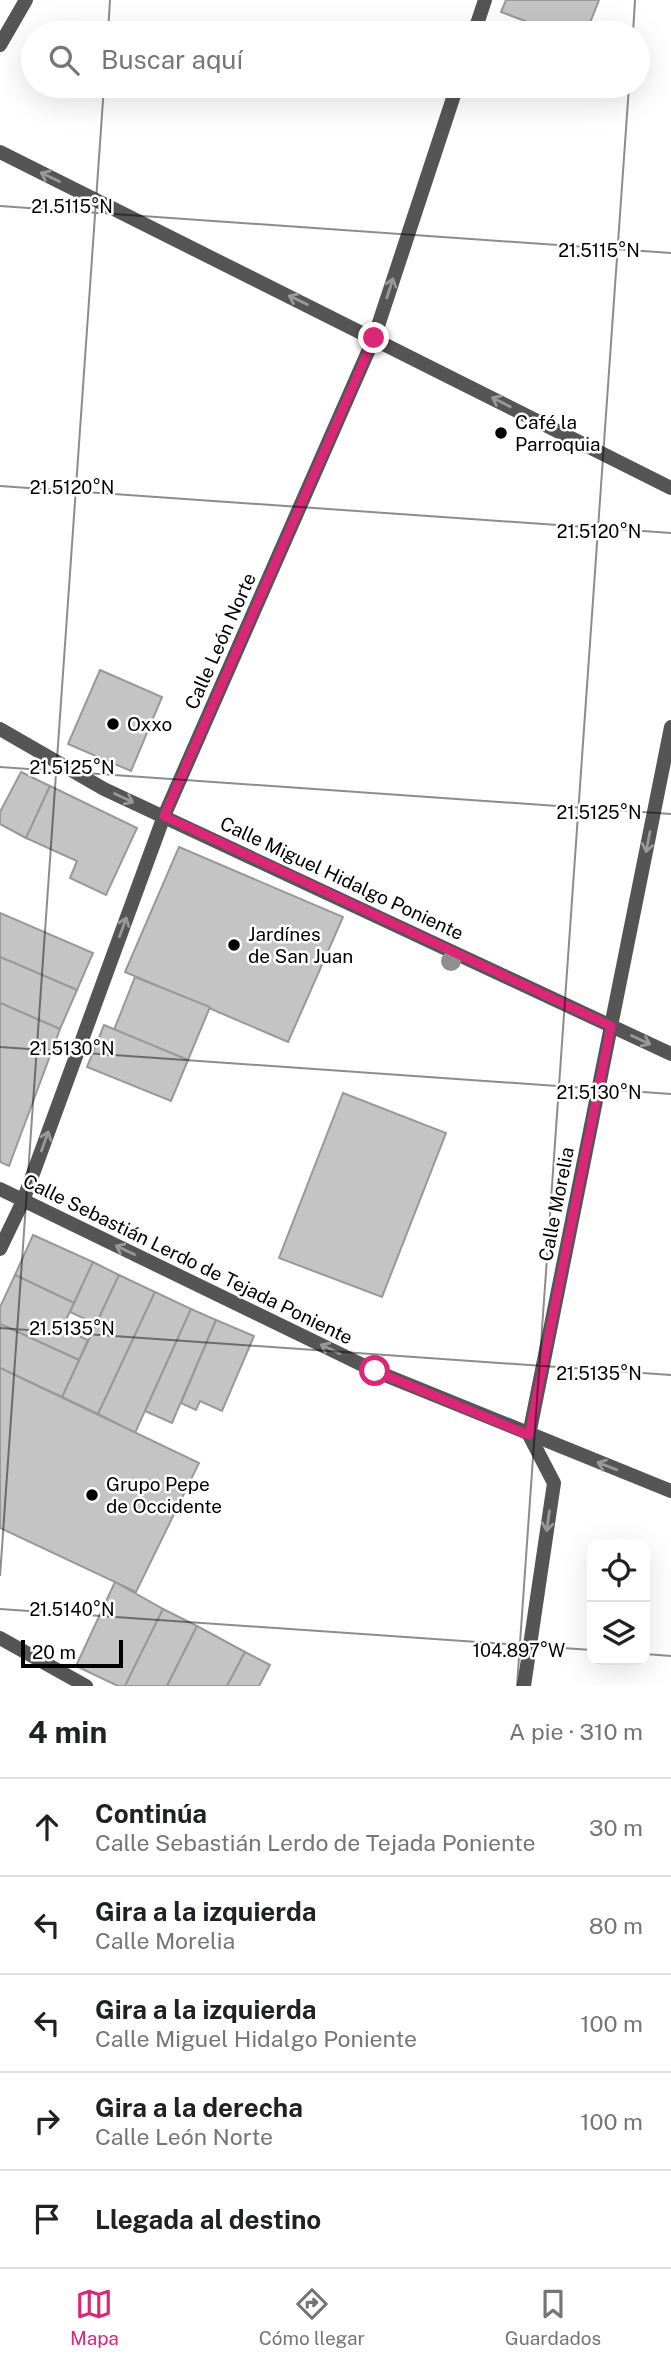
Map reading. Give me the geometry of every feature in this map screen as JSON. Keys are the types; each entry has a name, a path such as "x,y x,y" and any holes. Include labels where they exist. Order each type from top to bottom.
{"street":[{"path":"0,45 26,0"},
{"path":"478,21 485,0"},
{"name":"Calle León Norte","path":"0,1249 23,1200 164,816 374,338 453,98"},
{"path":"0,152 671,488"},
{"name":"Calle Morelia","path":"529,1435 671,727"},
{"name":"Calle Miguel Hidalgo Poniente","path":"0,729 104,789 671,1054"},
{"name":"Calle Sebastián Lerdo de Tejada Poniente","path":"0,1189 375,1371 671,1491"},
{"path":"524,1686 554,1483 529,1435"},
{"path":"0,1638 86,1686"}],"building":[{"path":"506,0 599,0 591,21 525,21 501,12"},
{"path":"100,670 162,697 131,771 68,744"},
{"path":"21,772 50,786 26,838 0,824 0,812"},
{"path":"50,786 137,828 106,895 70,878 77,861 26,838"},
{"name":"Jardínes de San Juan","path":"179,847 343,917 288,1042 125,972"},
{"path":"0,913 93,953 77,990 0,957"},
{"path":"0,957 77,990 60,1029 0,1003"},
{"path":"135,977 210,1007 188,1060 114,1030"},
{"path":"0,1003 60,1029 9,1166 0,1162"},
{"path":"104,1025 188,1060 171,1101 87,1067"},
{"path":"343,1093 446,1133 382,1297 279,1258"},
{"path":"33,1235 93,1262 74,1303 15,1275"},
{"path":"93,1262 119,1275 96,1324 70,1312"},
{"path":"15,1275 74,1303 62,1328 88,1340 79,1360 0,1324 0,1307"},
{"path":"119,1275 155,1292 98,1414 62,1397"},
{"path":"155,1292 191,1309 135,1433 98,1414"},
{"path":"191,1309 216,1320 172,1423 145,1411"},
{"path":"216,1320 254,1336 222,1411 200,1401 196,1410 181,1403"},
{"path":"0,1324 79,1360 62,1397 0,1368"},
{"name":"Grupo Pepe de Occidente","path":"0,1368 199,1463 136,1592 0,1528"},
{"path":"115,1582 163,1609 125,1686 118,1686 76,1666"},
{"path":"163,1609 197,1626 167,1686 125,1686"},
{"path":"197,1626 245,1652 227,1686 167,1686"},
{"path":"245,1652 270,1665 259,1686 227,1686"}],"place":[{"name":"Café la Parroquia","path":"501,433"},
{"name":"Oxxo","path":"113,724"},
{"name":"Jardínes de San Juan","path":"234,945"},
{"name":"Grupo Pepe de Occidente","path":"92,1495"}],"route":[{"path":"374,338 164,816 611,1026 529,1435 375,1371"}]}
